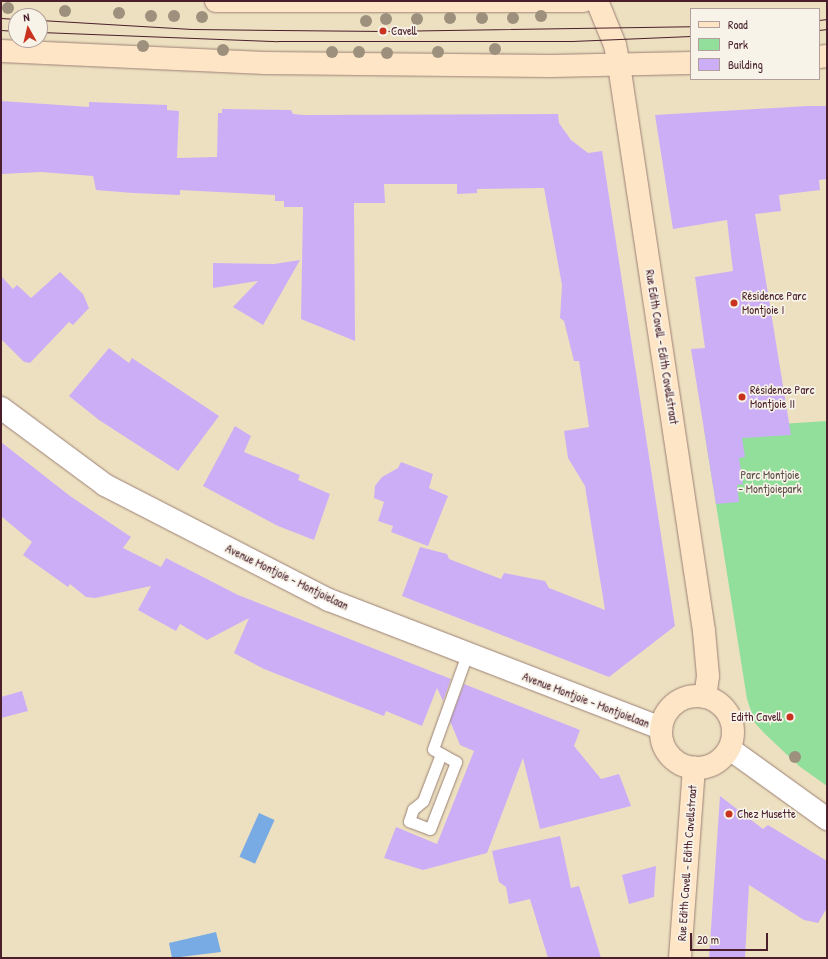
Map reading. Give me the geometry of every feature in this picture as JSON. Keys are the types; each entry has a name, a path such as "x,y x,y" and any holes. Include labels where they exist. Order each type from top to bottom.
{"street":[{"path":"216,1 583,1"},
{"name":"Rue Edith Cavell - Edith Cavellstraat","path":"597,1 615,46 618,65 704,631 705,697"},
{"path":"1,51 265,63 618,65 690,63"},
{"name":"Avenue Montjoie - Montjoielaan","path":"1,408 105,485 329,600 661,728"},
{"path":"661,728 666,714 676,703 690,697 705,697 728,713 733,734 730,748 827,819"},
{"name":"Rue Edith Cavell - Edith Cavellstraat","path":"661,728 662,743 669,755 680,764 694,768 715,764 730,748"},
{"name":"Rue Edith Cavell - Edith Cavellstraat","path":"680,958 694,768"}],"lane":[{"path":"441,754 423,801 413,809 409,821 430,829 456,762 433,749 467,654"}],"green space":[{"name":"Parc Montjoie - Montjoiepark","path":"827,421 827,786 799,766 755,723 747,699 704,429"}],"water":[{"path":"259,813 275,820 255,864 239,857"},
{"path":"216,932 221,952 172,958 169,943"}],"building":[{"path":"1,101 89,107 89,102 167,105 167,110 179,111 177,158 217,157 218,113 222,113 222,109 291,110 293,114 304,115 558,114 559,123 571,140 588,153 602,151 675,626 609,677 402,596 420,547 447,554 449,559 501,579 504,573 545,581 549,588 605,610 585,486 568,458 564,431 589,427 579,361 574,361 564,321 560,318 562,285 544,188 477,189 477,193 457,194 457,184 384,184 385,203 354,203 355,341 301,319 303,207 284,207 284,201 275,201 275,195 180,190 180,195 133,193 96,190 93,176 41,172 1,174"},
{"path":"827,106 827,179 819,180 820,190 779,195 781,211 755,214 791,435 742,438 745,457 739,458 743,484 737,485 739,502 716,504 691,349 705,348 695,277 733,271 727,220 673,229 655,115"},
{"path":"300,260 263,325 233,307 258,281 213,288 213,263 274,264"},
{"path":"60,272 83,294 89,308 73,325 69,322 30,363 24,362 1,339 1,276 13,289 17,285 31,298"},
{"path":"109,348 129,363 132,358 219,416 178,471 99,420 69,396"},
{"path":"235,426 251,436 244,452 300,475 298,480 330,494 314,540 278,526 203,486"},
{"path":"1,442 70,496 131,537 123,548 161,567 166,558 238,595 451,679 443,701 437,688 422,726 386,711 384,716 264,669 234,653 249,618 207,640 180,624 176,631 138,610 151,586 95,598 86,597 70,584 68,587 23,555 32,542 1,516"},
{"path":"401,462 433,474 429,488 448,496 428,546 391,532 393,526 378,521 384,502 374,498 375,486 382,477 398,468"},
{"path":"464,684 580,730 574,746 601,779 619,774 631,806 540,829 523,758 487,853 423,870 384,858 396,827 437,844 474,751 460,745 450,721"},
{"path":"22,691 28,711 1,718 1,697"},
{"path":"720,796 763,829 768,825 827,861 827,908 818,923 804,920 749,885 745,958 709,958"},
{"path":"560,836 571,888 579,886 601,958 548,958 530,899 509,904 506,887 499,882 492,851"},
{"path":"656,866 654,897 629,904 622,875"}],"tram line":[{"path":"1,18 8,18"},
{"path":"820,20 827,19"},
{"path":"48,20 192,29 383,31 690,26"},
{"path":"820,30 827,29"},
{"path":"1,30 8,30"},
{"path":"48,32 278,41 572,41 690,36"}],"place":[{"name":"Cavell","path":"383,31"},
{"name":"Résidence Parc Montjoie I","path":"734,303"},
{"name":"Résidence Parc Montjoie II","path":"742,397"},
{"name":"Edith Cavell","path":"790,717"},
{"name":"Chez Musette","path":"729,814"}]}
